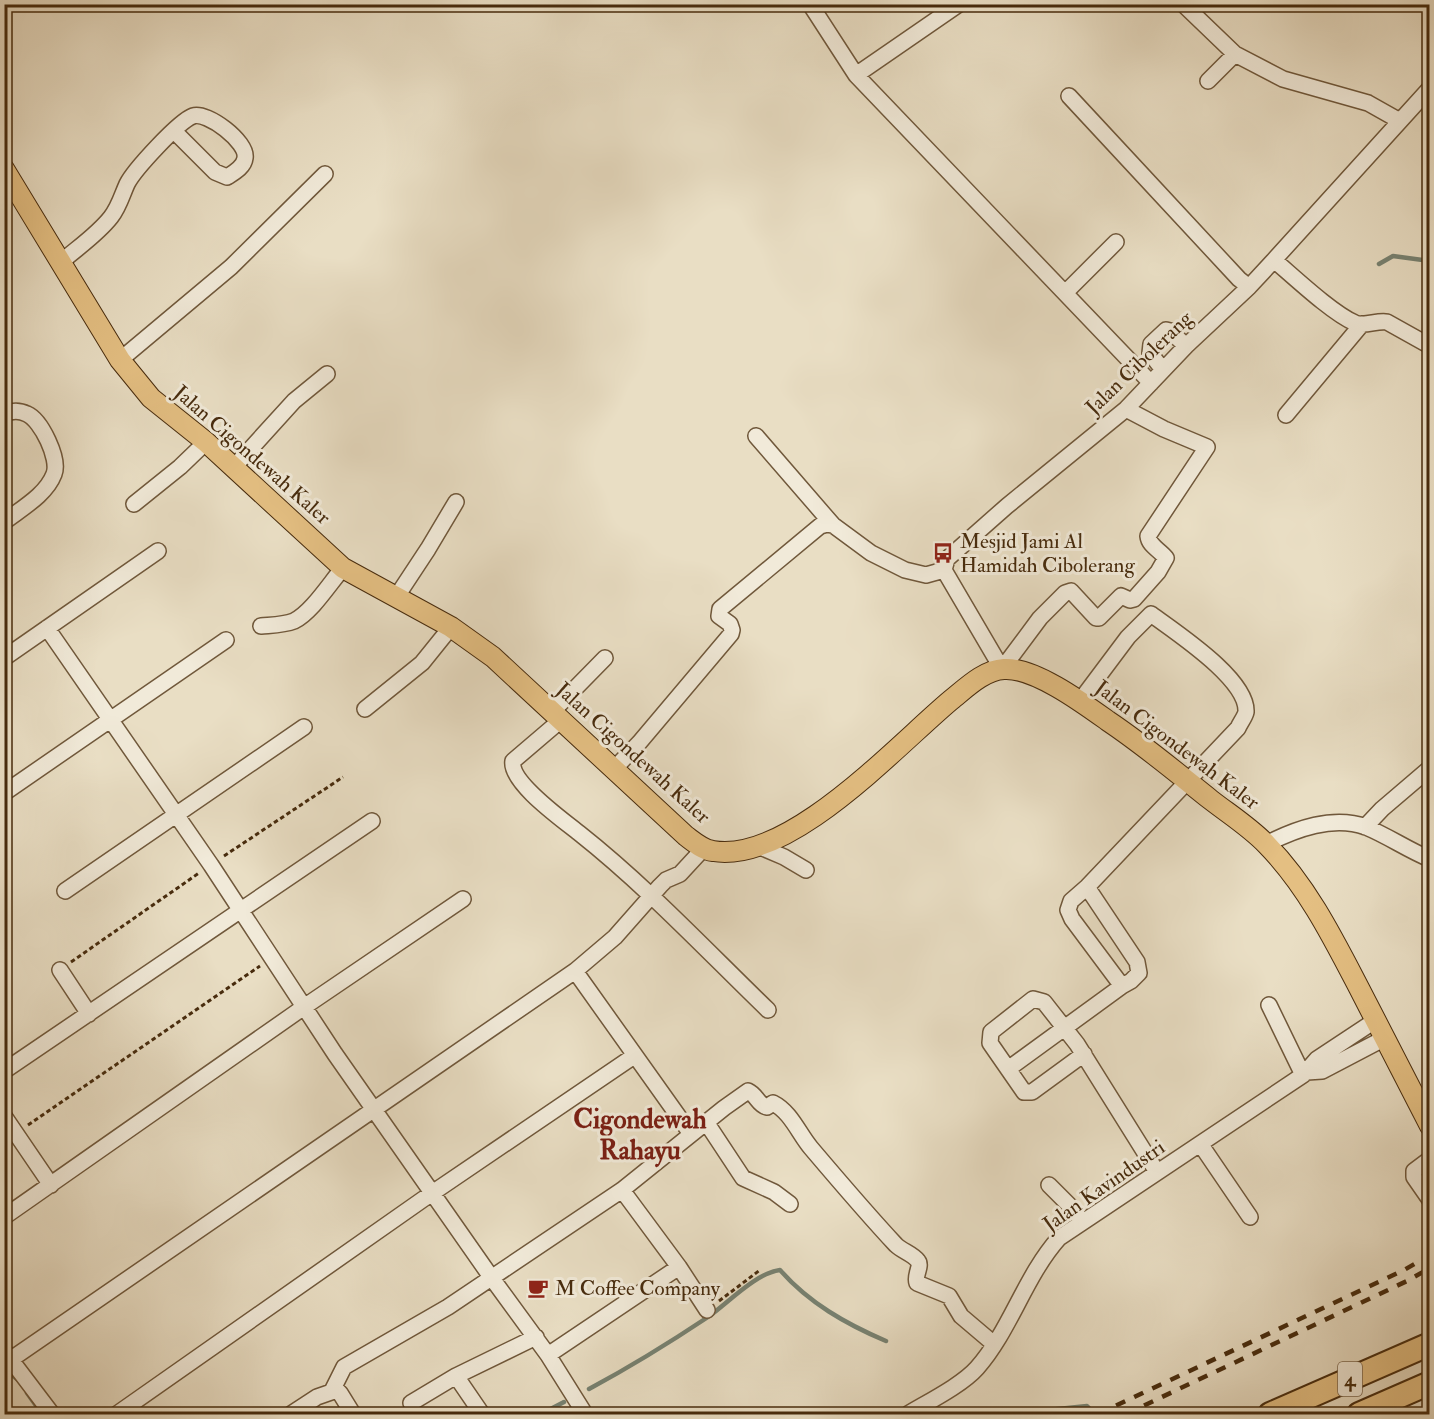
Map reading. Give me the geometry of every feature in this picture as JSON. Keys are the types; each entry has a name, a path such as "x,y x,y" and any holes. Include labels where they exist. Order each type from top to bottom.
{"highway":[{"name":"4","path":"1270,1414 1430,1344"},
{"name":"4","path":"1359,1414 1430,1383"}],"main road":[{"name":"Jalan Cigondewah Kaler","path":"6,173 120,360 151,398 206,442 343,568 451,627 493,657 686,836 704,848 717,852 738,851 758,846 805,823 852,788 967,687 984,675 1002,669 1020,670 1080,701 1127,733 1266,844 1306,892 1331,934 1430,1126"}],"street":[{"path":"810,4 856,75 1151,383"},
{"path":"856,75 959,4"},
{"path":"1183,4 1235,54 1283,80 1368,103 1400,121"},
{"path":"1208,81 1235,54"},
{"name":"Jalan Cibolerang","path":"944,570 950,556 1126,409 1186,346 1249,287 1430,88"},
{"path":"1069,96 1249,287"},
{"path":"60,263 107,222 117,209 133,175 159,145 174,131 190,117 205,116 236,138 245,152 245,160 238,170 227,177 215,172 174,131"},
{"path":"120,360 231,267 325,174"},
{"path":"1065,293 1116,242"},
{"path":"1274,260 1327,304 1354,322 1362,324 1387,322 1430,346"},
{"path":"1286,416 1362,324"},
{"path":"1163,370 1150,353 1151,344 1166,330 1186,346"},
{"path":"234,467 294,401 327,374"},
{"path":"1126,409 1164,429 1207,447 1206,452 1148,536 1148,540 1166,558 1158,572 1134,599"},
{"path":"4,412 17,411 29,414 37,421 52,449 56,471 49,485 40,494 4,522"},
{"path":"756,436 833,525 878,558 905,570 926,575 944,570 1002,669 1040,618 1068,591 1073,593 1096,618 1099,618 1121,596 1130,600 1134,599 1218,665 1228,676 1244,704 1246,713 1238,728 1071,901 1068,910 1072,919 1122,986"},
{"path":"134,504 180,467 206,442"},
{"path":"397,596 456,502"},
{"path":"614,769 639,743 731,634 730,624 718,616 720,609 820,526 833,525"},
{"path":"4,658 158,551"},
{"path":"261,626 297,620 343,568"},
{"path":"1080,701 1128,637 1151,614"},
{"path":"365,709 422,663 451,627"},
{"path":"46,628 211,865 374,1109 491,1277 548,1354 585,1414"},
{"path":"4,792 226,640"},
{"path":"605,658 556,716 513,761 513,773 547,809 590,842 651,897 768,1010"},
{"path":"65,891 304,727"},
{"path":"1365,827 1382,808 1430,768"},
{"path":"4,1071 372,820"},
{"path":"1266,844 1284,835 1322,823 1350,823 1365,827 1430,860"},
{"path":"758,846 806,870"},
{"path":"52,1414 7,1356 575,971 615,937 666,880 680,874 704,848"},
{"path":"1008,1069 1139,973 1137,963 1087,887"},
{"path":"4,1217 463,899"},
{"path":"60,970 89,1014"},
{"path":"575,971 691,1134"},
{"path":"1084,1054 1032,1092 1024,1092 990,1042 992,1032 1033,999 1044,1002 1084,1054 1157,1172"},
{"path":"1269,1005 1305,1073"},
{"name":"Jalan Kavindustri","path":"908,1414 977,1369 1045,1255 1059,1238 1305,1073 1317,1059 1380,1029"},
{"path":"117,1414 634,1056"},
{"path":"291,1414 332,1390 344,1366 448,1307 622,1191 706,1122 748,1091 755,1095 762,1105 767,1107 773,1103 783,1110 811,1148 873,1221 900,1250 918,1260 915,1277 917,1282 949,1296 961,1316 994,1344"},
{"path":"4,1116 51,1185"},
{"path":"706,1122 743,1178 774,1192 790,1204"},
{"path":"1201,1144 1250,1217"},
{"path":"1430,1160 1414,1172 1414,1177 1430,1200"},
{"path":"1049,1185 1074,1210 1082,1222"},
{"path":"622,1191 707,1310"},
{"path":"548,1354 679,1268"},
{"path":"411,1403 456,1377 536,1337"},
{"path":"456,1377 482,1414"},
{"path":"332,1390 340,1393 353,1414"}],"path":[{"path":"60,970 343,777"},
{"path":"17,1133 272,958"},
{"path":"707,1310 760,1270"}],"waterway":[{"path":"1379,264 1393,256 1430,261"},
{"path":"589,1389 693,1327 752,1282 780,1270 803,1293 829,1312 886,1341"},
{"path":"4,1369 17,1379"},
{"path":"27,1393 42,1414"},
{"path":"541,1414 564,1402"},
{"path":"1048,1410 1087,1406 1095,1414"}],"railway":[{"path":"1098,1414 1404,1270 1430,1255"},
{"path":"1126,1414 1430,1268"}],"place":[{"name":"Mesjid Jami Al Hamidah Cibolerang","path":"943,553"},
{"name":"M Coffee Company","path":"538,1288"}],"district":[{"name":"Cigondewah Rahayu","path":"640,1134"}]}
